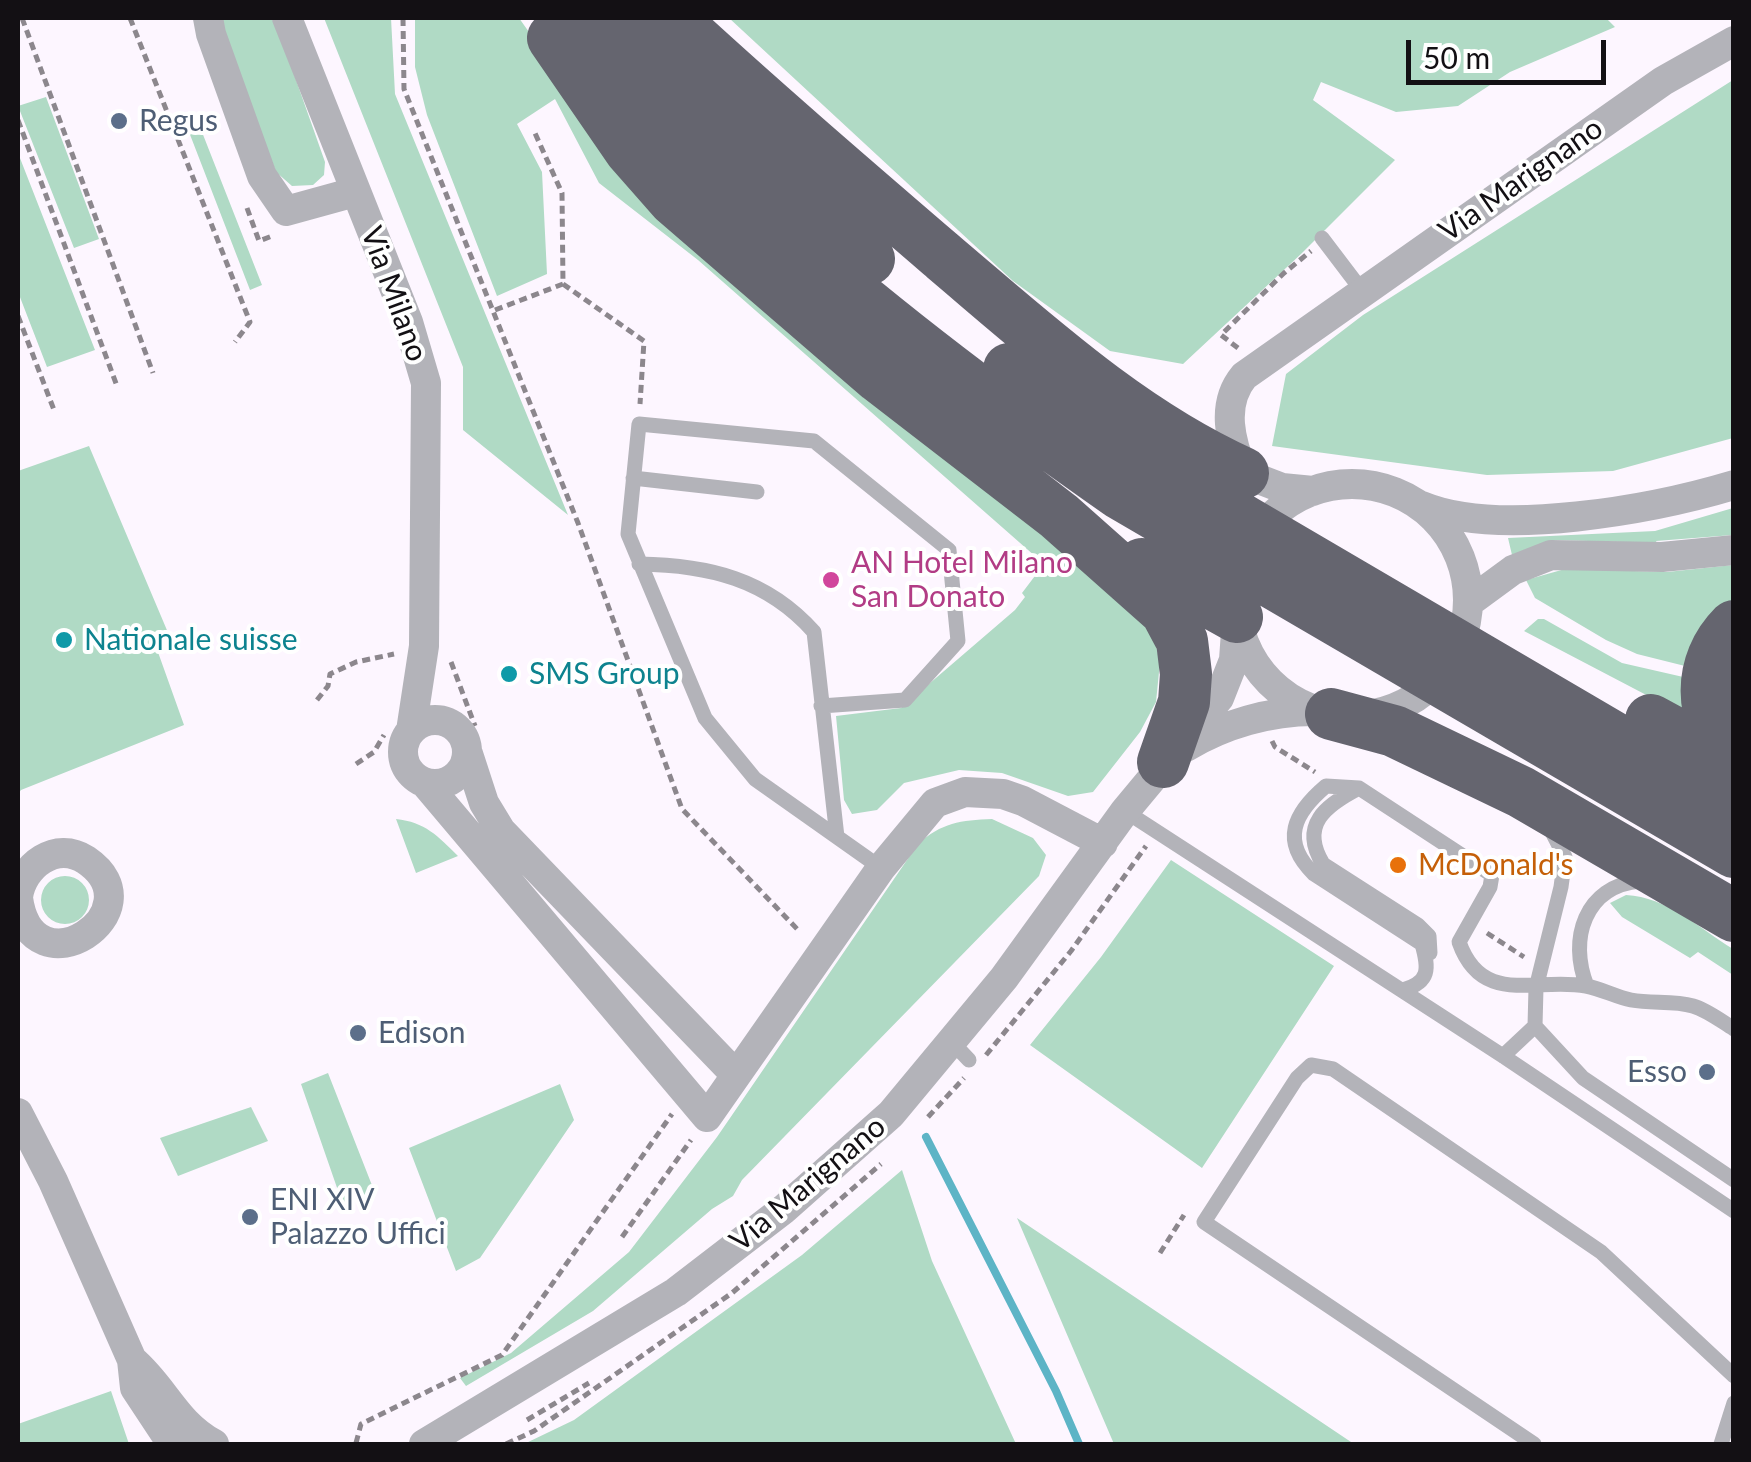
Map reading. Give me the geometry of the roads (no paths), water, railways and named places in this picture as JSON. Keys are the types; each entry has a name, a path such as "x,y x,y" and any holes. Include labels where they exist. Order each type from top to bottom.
{"highway":[{"path":"537,18 630,150 674,200 879,376 1059,516 1166,611 1182,640 1186,674 1184,702 1163,762"},
{"path":"568,18 714,169 838,281 1057,450 1158,493 1521,705 1734,852"},
{"path":"618,18 762,164 931,312 1094,430 1158,493"},
{"path":"672,18 778,115 1070,362 1160,428 1243,473"},
{"path":"1059,516 1237,618"},
{"path":"1468,607 1486,629 1515,648 1734,765"},
{"path":"1734,626 1712,656 1706,692 1715,732 1734,756"},
{"path":"1521,705 1734,808"},
{"path":"1330,714 1394,731 1521,792 1734,916"}],"street":[{"path":"208,18 262,176 286,211 355,192"},
{"name":"Via Milano","path":"287,18 408,322 426,383 413,654"},
{"name":"Via Marignano","path":"1243,473 1232,443 1230,412 1235,390 1244,376 1663,81 1734,41"},
{"path":"1243,473 1272,485 1313,490 1345,484 1370,485 1396,492 1437,520 1455,547 1465,574 1468,607 1456,652 1425,690 1384,711 1357,716 1330,714 1293,700 1267,679 1247,650 1237,618 1238,578 1254,538 1284,506 1313,490"},
{"path":"1414,502 1470,519 1570,516 1656,506 1734,485"},
{"path":"1468,607 1514,570 1551,555 1654,557 1734,550"},
{"name":"Via Marignano","path":"423,1442 676,1292 784,1209 960,1050 1125,811 1224,688 1234,660 1237,618"},
{"path":"413,654 449,722 465,738 484,803 501,832 736,1075"},
{"path":"413,654 411,730 404,744 405,764 426,782 444,783 455,778 468,754"},
{"name":"Via Marignano","path":"1163,762 1232,725 1282,713 1330,714"},
{"path":"411,730 428,720 449,722"},
{"path":"426,782 707,1117 881,868 935,803 965,792 1003,794 1024,801 1102,843"},
{"path":"76,855 88,861 104,879 108,902 101,922 90,934 67,943 30,936 18,897 25,873 46,856 76,855"},
{"path":"18,1113 54,1180 132,1360 135,1388 172,1444"},
{"path":"132,1360 154,1378 180,1420 214,1444"}],"lane":[{"path":"1322,238 1363,292"},
{"path":"821,706 905,700 958,641 949,550 814,441 639,424 628,534 706,718 755,779 881,868"},
{"path":"633,478 757,492"},
{"path":"639,564 698,568 758,586 794,610 814,632 837,837"},
{"path":"1428,963 1422,944 1300,861 1294,846 1294,830 1308,801 1326,786 1359,788 1492,876 1490,887 1459,942 1466,961 1477,974 1496,982 1536,988 1586,986 1626,999 1698,1007 1734,1029"},
{"path":"1359,788 1335,800 1321,815 1312,834 1314,848 1323,864 1418,925 1428,936 1431,951 1418,986 1403,990"},
{"path":"1521,792 1549,825 1565,857 1562,887 1536,988 1535,1026 1583,1078 1734,1180"},
{"path":"1125,811 1403,990 1734,1211"},
{"path":"1586,986 1577,949 1581,929 1598,898 1621,883 1646,880 1684,886"},
{"path":"1502,1056 1535,1026"},
{"path":"1534,1444 1204,1222 1297,1078 1311,1064 1333,1069 1601,1252 1734,1376"},
{"path":"1720,1444 1734,1402"}],"waterway":[{"path":"926,1137 1056,1391 1079,1444"}],"place":[{"name":"Regus","path":"119,121"},
{"name":"AN Hotel Milano San Donato","path":"831,580"},
{"name":"Nationale suisse","path":"64,640"},
{"name":"SMS Group","path":"509,674"},
{"name":"McDonald's","path":"1398,865"},
{"name":"Edison","path":"358,1033"},
{"name":"Esso","path":"1707,1072"},
{"name":"ENI XIV Palazzo Uffici","path":"250,1217"}]}
